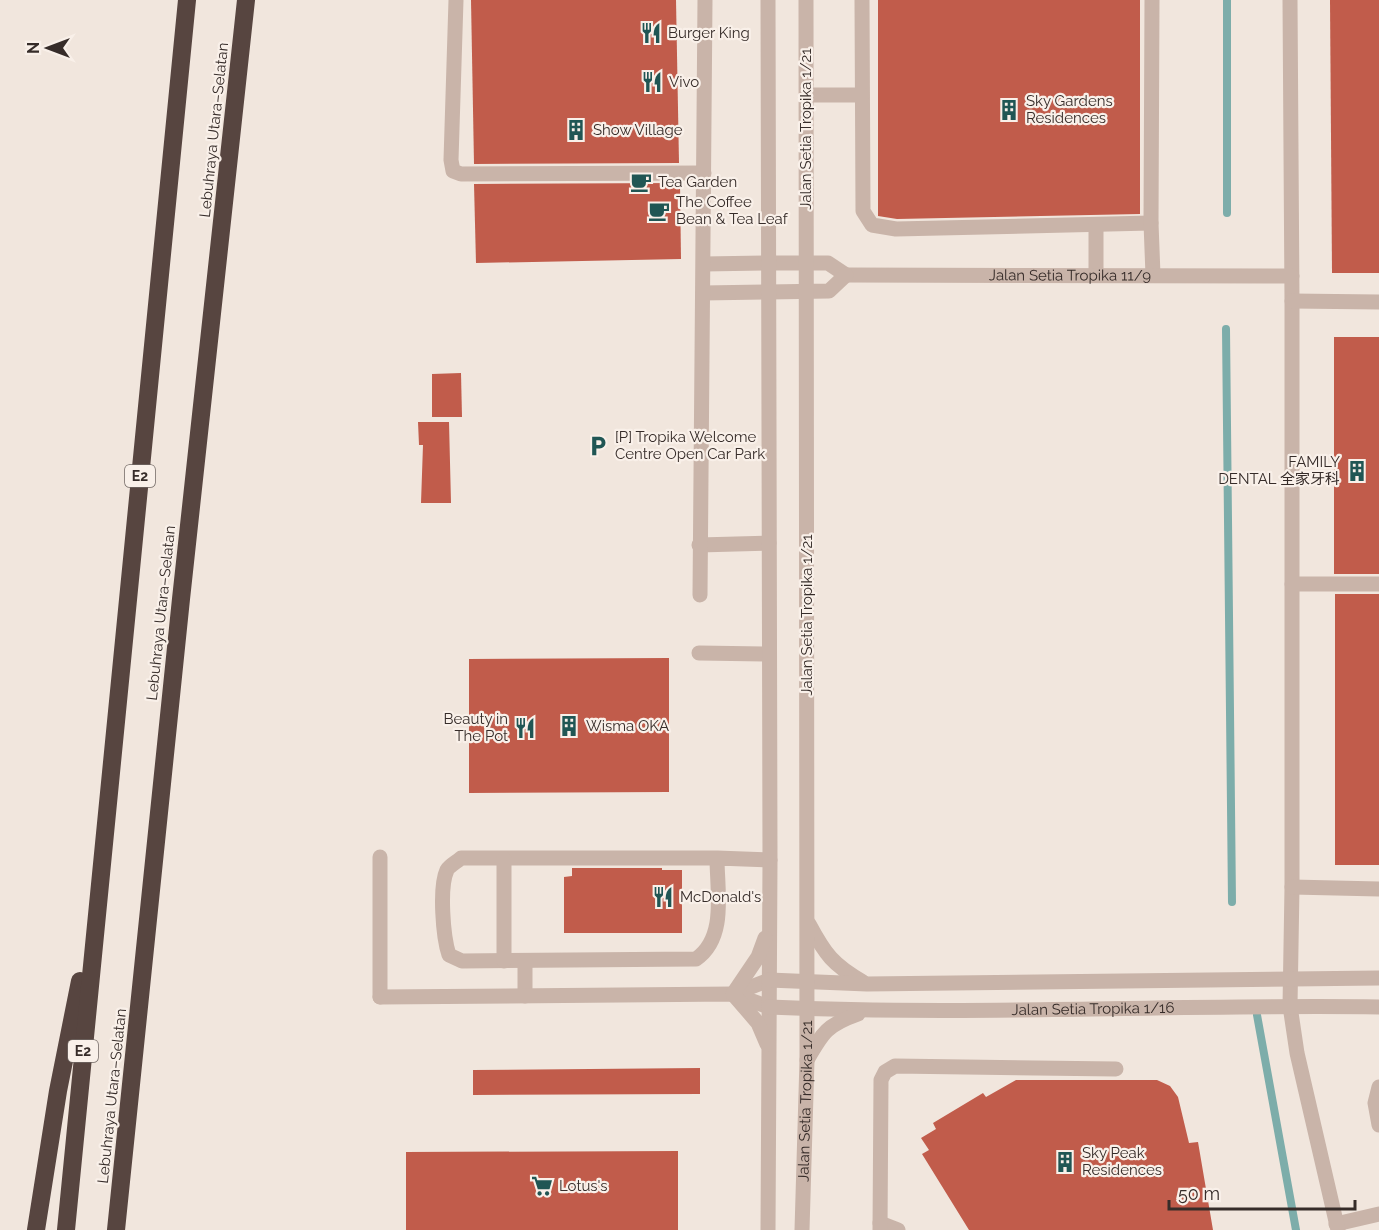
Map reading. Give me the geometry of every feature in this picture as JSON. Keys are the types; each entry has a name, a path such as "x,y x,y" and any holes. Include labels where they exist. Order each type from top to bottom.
{"highway":[{"name":"E2","path":"66,1230 187,0"},
{"name":"Lebuhraya Utara–Selatan","path":"117,1230 181,599 246,0"},
{"path":"238,80 255,0"},
{"path":"36,1230 58,1091 101,872"}],"street":[{"path":"456,0 451,160 453,171 461,174 704,173"},
{"path":"700,595 705,0"},
{"path":"768,0 770,860 768,1230"},
{"name":"Jalan Setia Tropika 1/21","path":"802,1230 807,1060 806,0"},
{"path":"862,0 863,211 872,225 896,230 1151,223"},
{"path":"1152,0 1152,275"},
{"path":"1290,0 1292,276 1290,1006 1296,1053 1337,1227 1379,1214"},
{"path":"806,95 862,95"},
{"path":"1096,225 1096,275"},
{"path":"703,293 829,291 846,275 828,263 704,264"},
{"name":"Jalan Setia Tropika 11/9","path":"846,275 1292,276"},
{"path":"1292,301 1379,302"},
{"path":"699,545 769,543"},
{"path":"1292,584 1379,584"},
{"path":"699,653 769,654"},
{"path":"380,857 380,997 733,994 769,980"},
{"path":"717,858 716,935 705,953 696,960 462,961 448,954 444,940 443,885 448,868 461,858 717,858 770,860"},
{"path":"504,859 504,961"},
{"path":"1292,887 1379,889"},
{"path":"807,921 819,943 840,969 867,984"},
{"path":"733,994 758,957 769,926"},
{"path":"525,961 525,996"},
{"name":"Jalan Setia Tropika 1/16","path":"769,980 867,984 1379,978"},
{"path":"733,994 758,1023 770,1049"},
{"name":"Jalan Setia Tropika 1/16","path":"733,994 770,1007 866,1011 1379,1007"},
{"path":"807,1060 822,1035 834,1023 866,1011"},
{"path":"898,1230 880,1227 881,1080 885,1072 895,1066 1116,1069"},
{"path":"1379,1087 1375,1103 1379,1125"}],"building":[{"name":"Show Village","path":"471,0 676,0 679,163 474,164"},
{"name":"Sky Gardens Residences","path":"878,0 1140,0 1140,214 897,219 878,216"},
{"path":"1330,0 1379,0 1379,273 1332,273"},
{"path":"680,183 681,259 476,263 474,184"},
{"path":"1334,337 1379,337 1379,574 1334,574"},
{"path":"461,373 462,417 432,417 432,374"},
{"path":"418,422 449,422 451,503 421,503 423,445 419,445"},
{"path":"1335,594 1379,594 1379,865 1335,865"},
{"name":"Wisma OKA","path":"669,658 669,792 469,793 469,659"},
{"path":"572,868 682,870 682,933 564,933 564,877 572,876"},
{"path":"700,1068 700,1094 473,1095 473,1070"},
{"name":"Sky Peak Residences","path":"1016,1080 1157,1080 1170,1086 1178,1097 1189,1143 1198,1142 1213,1230 969,1230 922,1154 929,1150 921,1138 936,1129 933,1123 983,1093 986,1097"},
{"name":"Lotus's","path":"678,1151 678,1230 406,1230 406,1152"}],"waterway":[{"path":"1227,0 1227,213"},
{"path":"1226,329 1232,902"},
{"path":"1257,1015 1296,1230"}],"place":[{"name":"Burger King","path":"651,33"},
{"name":"Vivo","path":"652,82"},
{"name":"Sky Gardens Residences","path":"1009,110"},
{"name":"Show Village","path":"576,130"},
{"name":"Tea Garden","path":"641,182"},
{"name":"The Coffee Bean & Tea Leaf","path":"659,211"},
{"name":"[P] Tropika Welcome Centre Open Car Park","path":"598,446"},
{"name":"FAMILY DENTAL 全家牙科","path":"1357,471"},
{"name":"Wisma OKA","path":"569,726"},
{"name":"Beauty in The Pot","path":"525,728"},
{"name":"McDonald's","path":"663,897"},
{"name":"Sky Peak Residences","path":"1065,1162"},
{"name":"Lotus's","path":"542,1186"}]}
